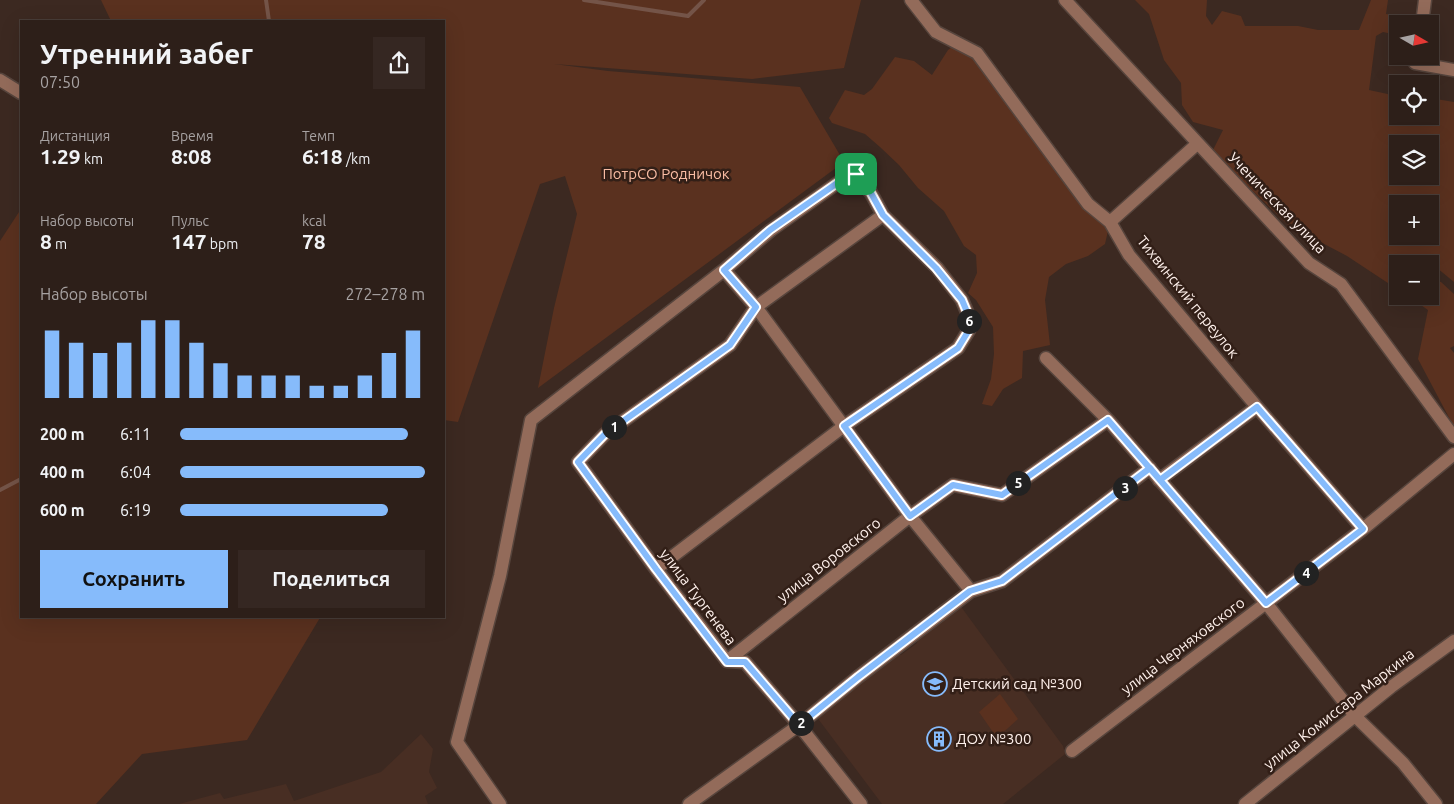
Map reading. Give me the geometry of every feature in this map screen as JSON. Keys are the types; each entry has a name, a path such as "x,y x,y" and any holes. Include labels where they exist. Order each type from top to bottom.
{"street":[{"name":"Тихвинский переулок","path":"911,0 936,32 977,54 1088,204 1110,222 1129,255 1363,529"},
{"name":"Ученическая улица","path":"1065,0 1309,263 1340,284 1454,438"},
{"path":"1423,15 1425,0"},
{"path":"1426,65 1454,70"},
{"path":"0,80 20,92"},
{"path":"1110,222 1197,144"},
{"path":"500,804 457,742 500,576 531,420 724,270 770,230 853,172 871,193 883,215 936,268 962,300 970,319 969,330 958,348 844,426 656,569"},
{"path":"756,307 883,215"},
{"path":"724,270 756,307 910,516 970,591"},
{"name":"улица Тургенева","path":"756,307 730,345 605,434 578,462 727,662 745,662 799,725 860,804"},
{"path":"1046,358 1108,420 1150,468 1266,603 1356,717 1403,763 1436,804"},
{"path":"1160,480 1257,407"},
{"name":"улица Воровского","path":"727,662 910,516 953,485 1002,495 1108,420"},
{"name":"улица Черняховского","path":"1072,751 1363,529 1454,454"},
{"path":"688,804 799,725 970,591 1002,581 1150,468"},
{"name":"улица Комиссара Маркина","path":"1245,804 1356,717 1391,687 1454,641"}],"shaded area":[{"name":"Детский сад №300","path":"959,604 1063,746 1065,754 1003,804 882,804 819,720 817,713 893,653 901,655 917,643 919,633"},
{"path":"421,734 433,749 429,772 437,788 425,796 428,804 179,804 220,793 224,799 286,784 294,801 381,772"}],"green space":[{"name":"ПотрСО Родничок","path":"101,0 861,0 844,68 752,79 554,64 608,71 800,87 844,162 538,388 554,308 577,214 565,176 540,184 458,422 445,420 445,20 111,20"},
{"path":"1135,0 1207,0 1206,16 1212,25 1222,11 1241,16 1245,26 1298,26 1318,30 1359,30 1371,0 1388,0 1386,14 1395,15 1389,15 1389,33 1383,32 1376,36 1369,90 1389,94 1389,125 1439,125 1439,100 1454,102 1454,282 1439,270 1439,255 1389,255 1389,284 1347,256 1311,237 1304,240 1212,152 1223,130 1193,122 1182,105 1181,83 1164,60 1149,14"},
{"path":"1422,9 1425,15 1414,15"},
{"path":"957,43 977,53 1110,222 1105,244 1088,256 1066,264 1049,277 1045,300 1050,345 1023,351 1022,378 1003,389 992,406 982,404 991,379 994,354 993,327 976,300 968,293 977,273 976,255 964,246 944,211 918,188 899,165 880,147 865,134 832,123 829,118 845,90 864,95 872,89 895,57 914,61 932,75 948,50"},
{"path":"20,211 20,618 320,618 247,740 142,754 96,804 0,804 0,241"},
{"path":"1439,282 1441,282 1454,294 1454,346 1450,348 1454,353 1454,427 1418,359 1428,310 1421,305 1439,305"},
{"path":"1000,694 1018,719 997,738 979,712"}],"waterway":[{"path":"266,0 269,20"},
{"path":"584,0 688,16 704,0"},
{"path":"0,490 20,480"}],"place":[{"name":"Детский сад №300","path":"935,684"},
{"name":"ДОУ №300","path":"939,739"}],"route":[{"path":"856,174 853,172 770,230 724,270 756,307 730,345 605,434 578,462 727,662 745,662 799,725 970,591 1002,581 1150,468 1160,480 1257,407 1363,529 1266,603 1160,480 1150,468 1108,420 1002,495 953,485 910,516 844,426 958,348 969,330 970,319 962,300 936,268 883,215 871,193 856,174"}]}
